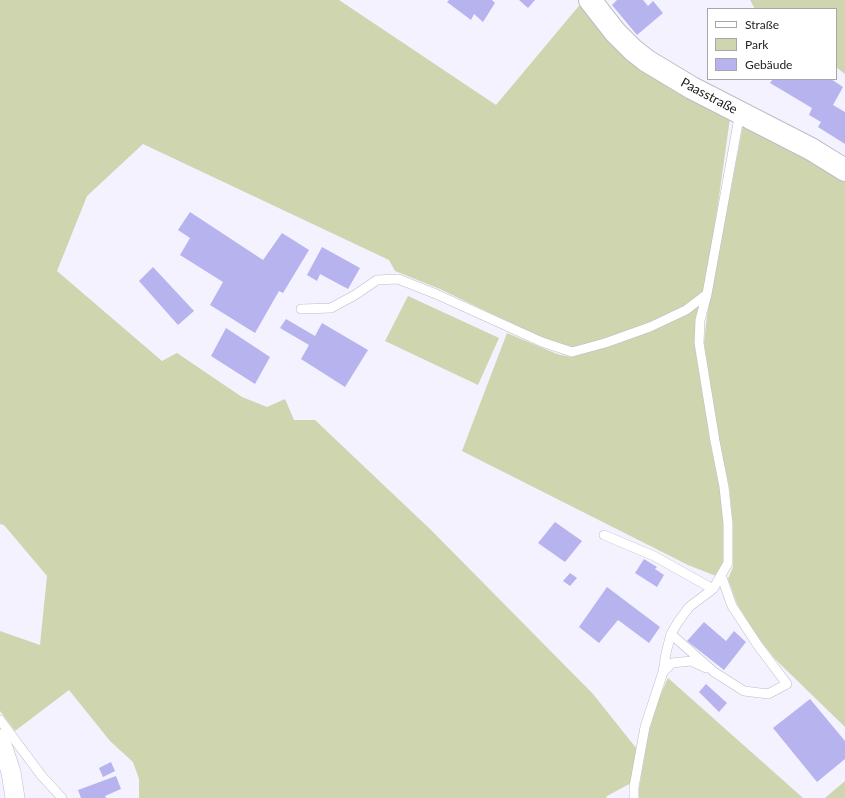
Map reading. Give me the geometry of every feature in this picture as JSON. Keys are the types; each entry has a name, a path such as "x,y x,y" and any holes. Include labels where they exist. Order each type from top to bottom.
{"street":[{"name":"Paasstraße","path":"590,0 615,32 640,56 692,88 810,149 845,170"},
{"path":"0,739 11,772 15,798"}],"lane":[{"path":"634,798 634,787 645,727 663,672 671,634 689,607 713,589 728,563 728,524 724,487 714,441 699,343 700,320 740,112"},
{"path":"301,309 331,308 355,295 377,280 398,279 436,294 542,342 572,352 605,343 650,327 686,310 706,294"},
{"path":"604,535 654,556 713,589"},
{"path":"663,672 672,664 692,661 714,672 744,691 768,694 787,684 759,647 732,606 721,575"},
{"path":"671,634 714,672"},
{"path":"0,720 41,775 62,798"}],"green space":[{"path":"0,0 339,0 496,105 583,1 730,118 704,292 685,307 649,323 571,350 546,340 440,289 395,271 389,260 143,144 87,196 57,271 162,361 177,353 242,397 267,407 285,399 294,420 315,420 431,530 593,694 636,748 635,764 631,783 607,796 606,798 139,798 139,779 133,762 110,741 69,690 15,731 0,711 0,631 40,645 47,576 4,525 0,524"},
{"path":"750,0 845,0 845,74 837,68 837,8 754,8"},
{"path":"744,120 845,178 845,727 775,659 757,636 737,604 728,579 733,567 733,525 729,486 718,438 704,343 707,315"},
{"path":"408,296 499,338 478,385 385,341"},
{"path":"701,303 706,411 710,442 721,489 725,525 723,564 716,576 688,565 462,451 507,333 557,354 571,357 605,347"},
{"path":"668,678 803,798 639,798 639,789 648,735 657,702"},
{"path":"845,781 845,798 825,798"}],"building":[{"path":"449,0 492,0 495,3 483,22 474,14 471,20 447,2"},
{"path":"519,0 535,0 528,8"},
{"path":"617,0 643,0 648,6 653,1 663,13 637,35 612,5"},
{"path":"772,80 832,80 843,87 833,105 845,112 845,144 818,127 821,122 809,115 812,108 770,83"},
{"path":"190,212 263,260 282,233 309,250 283,293 279,291 255,333 210,305 223,282 180,255 190,238 178,230"},
{"path":"322,247 360,268 348,289 320,274 317,281 307,275"},
{"path":"153,267 194,311 178,325 139,281"},
{"path":"286,319 315,336 322,323 368,350 345,387 301,359 309,345 280,328"},
{"path":"226,328 270,357 255,384 211,356"},
{"path":"555,522 582,541 565,562 538,543"},
{"path":"644,559 657,567 655,569 664,575 657,587 635,573"},
{"path":"570,573 577,578 570,586 563,581"},
{"path":"607,587 660,627 649,643 618,620 599,643 579,627"},
{"path":"704,622 726,641 734,631 746,642 724,670 687,641"},
{"path":"706,684 727,703 719,712 699,692"},
{"path":"810,699 845,741 845,759 817,782 773,728"},
{"path":"111,762 115,771 103,777 99,768"},
{"path":"116,776 121,789 105,796 106,798 81,798 78,790"}]}
